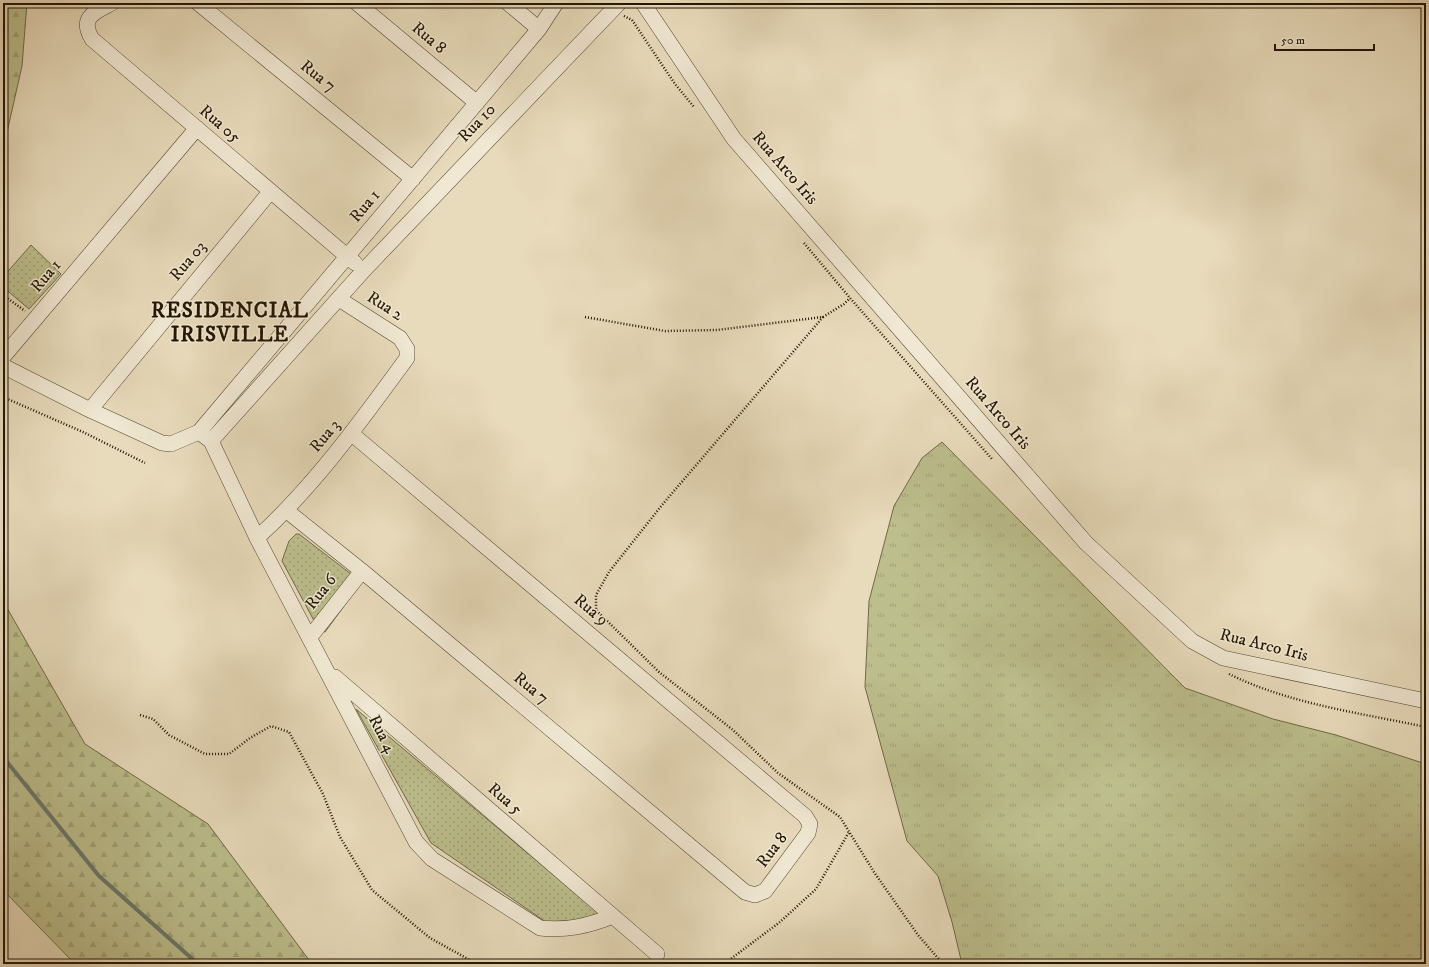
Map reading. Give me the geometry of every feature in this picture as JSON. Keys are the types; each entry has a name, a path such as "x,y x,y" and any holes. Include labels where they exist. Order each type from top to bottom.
{"street":[{"name":"Rua 05","path":"112,3 92,13 88,19 88,33 92,39 270,192 364,270"},
{"name":"Rua 7","path":"198,3 413,178"},
{"name":"Rua 8","path":"357,3 477,103"},
{"path":"508,3 539,29"},
{"name":"Rua 1","path":"3,366 90,410 162,443 171,444 199,432 539,29 556,3"},
{"name":"Rua 10","path":"364,270 619,3"},
{"name":"Rua Arco Iris","path":"642,3 734,138 1086,543 1192,641 1223,658 1426,701"},
{"name":"Rua 1","path":"3,357 197,128"},
{"name":"Rua 03","path":"90,410 270,192"},
{"path":"199,432 211,441 364,270"},
{"name":"Rua 2","path":"339,299 400,338 407,349"},
{"name":"Rua 3","path":"257,538 287,511 352,434 407,358 407,349"},
{"name":"Rua 9","path":"352,434 806,816"},
{"name":"Rua 4","path":"211,441 257,538 416,842 432,859 540,928 577,928 612,916"},
{"name":"Rua 7","path":"287,511 362,571 745,892 750,894"},
{"name":"Rua 6","path":"310,637 362,571"},
{"name":"Rua 5","path":"328,672 657,954"},
{"name":"Rua 8","path":"750,894 755,895 764,892 808,833 810,824 806,816"}],"path":[{"path":"864,288 844,304 823,317 662,505 609,572 596,595 596,610 659,672 733,730 778,773 840,816 874,872 918,935 943,964"},
{"path":"3,295 34,320"},
{"path":"584,317 665,331 717,330 823,317"},
{"path":"3,397 83,432 145,463"},
{"path":"140,715 153,719 169,735 205,754 229,754 250,738 272,726 289,732 323,794 340,837 372,890 430,938 477,964"},
{"path":"724,964 780,922 816,889 850,832"}],"green space":[{"path":"3,3 27,3 22,66 3,150"},
{"path":"31,245 61,274 29,309 3,287 3,277"},
{"path":"942,442 1185,688 1273,719 1336,735 1426,764 1426,964 962,964 952,922 938,876 907,841 865,687 869,601 894,506 922,458"},
{"path":"296,534 299,534 360,581 358,587 325,632 319,630 282,561 289,541"},
{"path":"3,601 85,744 208,824 312,964 75,964 3,890"},
{"path":"356,709 599,913 597,919 546,922 431,843"}],"waterway":[{"path":"3,757 99,876 198,964"}],"district":[{"name":"RESIDENCIAL IRISVILLE","path":"230,323"}]}
